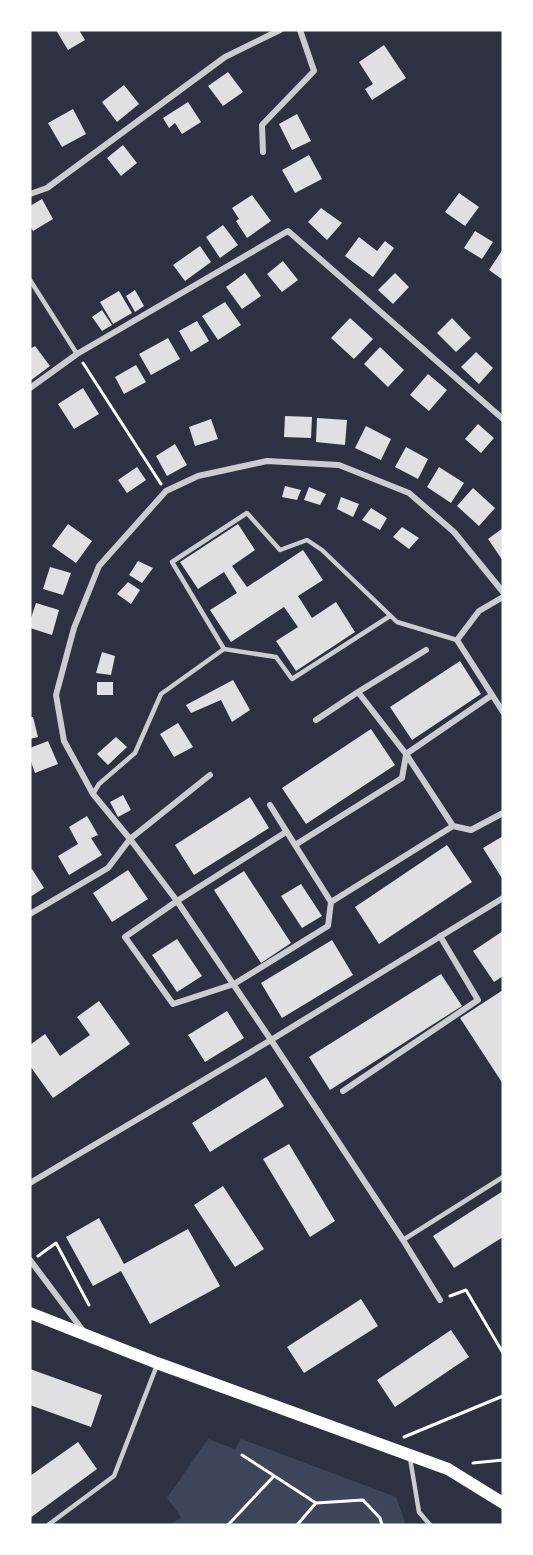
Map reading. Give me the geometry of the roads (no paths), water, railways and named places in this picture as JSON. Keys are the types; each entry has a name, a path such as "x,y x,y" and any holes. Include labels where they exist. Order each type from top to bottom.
{"main road":[{"path":"30,1312 158,1363 448,1469 503,1503"}],"street":[{"path":"30,194 47,188 225,57 280,30"},
{"path":"263,152 262,125 314,71 300,30"},
{"path":"30,388 77,354 288,231 503,419"},
{"path":"440,1300 234,984 177,901 93,794 64,741 56,695 74,628 99,566 166,491 198,476 267,460 339,465 409,493 454,532 503,592"},
{"path":"503,597 479,611 457,640 503,712"},
{"path":"316,720 426,650"},
{"path":"358,692 406,754 453,826 471,830 503,813"},
{"path":"295,845 402,778 406,754 492,695"},
{"path":"30,914 108,868 130,839 210,775"},
{"path":"270,806 331,902 328,926 234,984 173,1004 125,938 177,901 286,832"},
{"path":"331,902 453,826"},
{"path":"30,1183 272,1040 503,897"},
{"path":"343,1091 478,1000 440,936"},
{"path":"30,1260 86,1335"}],"lane":[{"path":"30,280 77,354"},
{"path":"224,649 172,562 247,513 280,550 307,540 322,550 396,622 457,640"},
{"path":"93,794 99,784 135,753 161,694 224,649 276,657 292,680 390,616"},
{"path":"403,1240 503,1177"},
{"path":"48,1525 114,1476 158,1363"},
{"path":"410,1455 419,1512 430,1525"}]}
